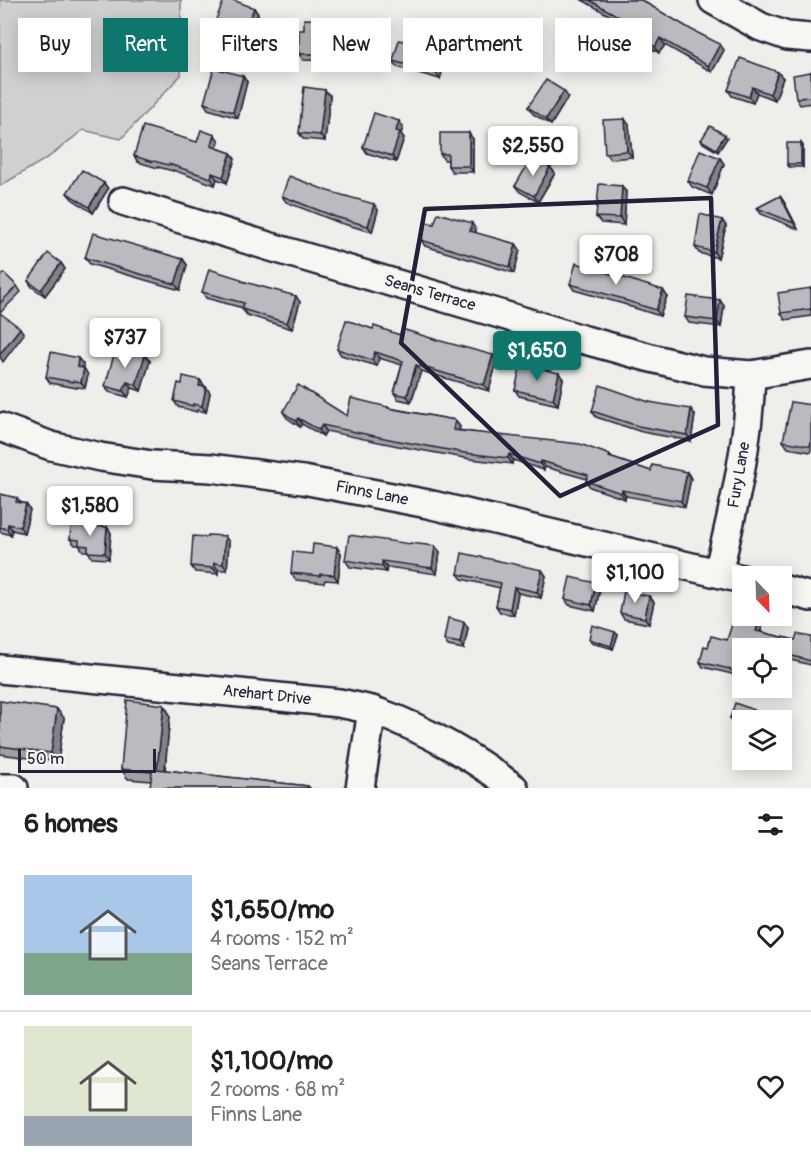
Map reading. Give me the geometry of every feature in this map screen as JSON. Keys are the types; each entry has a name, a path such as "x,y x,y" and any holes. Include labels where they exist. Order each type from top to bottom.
{"street":[{"path":"713,0 761,27 787,36 811,38"},
{"name":"Seans Terrace","path":"123,201 585,340 704,371 751,375 811,365"},
{"name":"Fury Lane","path":"730,576 732,516 749,418 751,375"},
{"name":"Finns Lane","path":"0,427 51,446 100,457 152,465 211,468 303,480 428,504 730,576"},
{"path":"792,592 811,597"},
{"name":"Arehart Drive","path":"0,669 327,702 372,710 406,723 455,749 514,788"},
{"path":"360,788 372,710"},
{"path":"0,788 14,788"}],"highlighted area":[{"path":"711,198 718,425 560,496 401,343 425,209"}],"shaded area":[{"path":"0,0 181,0 181,18 103,18 103,72 181,72 181,75 121,139 83,130 49,157 0,186"}],"building":[{"path":"224,0 233,0 254,8 250,18 217,18"},
{"path":"589,0 641,0 720,44 708,66 660,38 655,47 652,45 652,18 620,17"},
{"path":"304,19 311,19 311,54 299,54 299,30 304,30"},
{"path":"399,40 403,41 403,64 393,61"},
{"path":"740,58 778,72 770,94 752,87 749,97 728,90"},
{"path":"213,72 228,72 243,76 233,112 204,103"},
{"path":"811,72 811,97 796,98 793,75"},
{"path":"546,80 564,91 546,119 528,107"},
{"path":"304,87 325,90 320,135 299,133"},
{"path":"374,113 399,121 396,131 400,132 392,156 363,147"},
{"path":"625,119 627,151 605,153 603,120"},
{"path":"143,126 197,142 201,130 215,135 211,146 231,153 223,177 212,173 211,178 169,164 134,156"},
{"path":"710,126 725,135 716,149 701,140"},
{"path":"440,133 469,133 469,166 448,166 448,154 440,154"},
{"path":"787,143 801,143 801,164 787,164"},
{"path":"700,150 720,158 707,188 688,181"},
{"path":"532,157 550,167 534,196 515,186"},
{"path":"82,170 104,183 89,207 67,193"},
{"path":"289,176 328,191 374,204 368,226 336,217 282,196"},
{"path":"599,184 622,186 620,218 596,217"},
{"path":"780,196 794,223 757,208"},
{"path":"438,213 472,223 470,231 516,244 510,267 421,240 426,222 434,224"},
{"path":"700,214 722,220 714,252 695,247"},
{"path":"93,233 183,259 175,284 85,258"},
{"path":"48,253 61,263 41,290 28,281"},
{"path":"576,263 663,290 656,310 570,284"},
{"path":"209,269 241,279 241,281 296,296 287,323 242,309 244,303 202,292"},
{"path":"4,273 17,286 0,303 0,277"},
{"path":"811,288 811,309 781,313 778,293"},
{"path":"688,296 720,300 717,321 685,317"},
{"path":"0,313 20,328 0,354"},
{"path":"346,320 400,335 402,329 493,355 484,385 416,365 407,396 394,393 403,361 375,352 372,360 337,349"},
{"path":"116,348 145,355 136,385 127,382 123,391 105,386"},
{"path":"51,352 78,358 77,367 84,368 81,382 46,377"},
{"path":"521,364 559,373 553,399 515,390"},
{"path":"183,376 200,380 199,386 206,387 202,406 174,401 178,383 182,384"},
{"path":"298,385 347,416 351,398 388,408 455,420 453,430 580,444 610,455 609,457 651,471 652,465 687,472 681,501 622,490 621,493 586,481 588,475 509,454 508,458 465,453 322,425 319,430 298,418 296,421 283,412"},
{"path":"600,385 649,402 691,409 687,435 638,426 592,411"},
{"path":"791,402 811,405 810,446 783,441"},
{"path":"0,494 17,498 16,502 26,504 20,527 8,524 7,529 0,527"},
{"path":"71,525 107,527 105,553 88,552 88,546 79,545 79,540 70,539"},
{"path":"208,535 225,536 223,564 214,563 213,568 191,566 193,536 207,537"},
{"path":"349,535 435,546 432,568 382,561 382,566 345,560"},
{"path":"313,544 337,547 334,575 291,573 293,552 312,554"},
{"path":"462,553 542,570 537,592 514,587 510,609 496,606 501,583 458,574"},
{"path":"570,577 596,583 591,605 565,599"},
{"path":"624,591 649,596 645,618 620,613"},
{"path":"448,618 464,622 460,643 444,640"},
{"path":"732,624 758,626 756,631 786,638 732,638 732,670 700,662 704,646 708,647 711,636 727,640"},
{"path":"592,625 615,632 611,646 589,639"},
{"path":"797,634 811,637 811,661 792,656 792,639 795,640"},
{"path":"127,700 164,705 157,769 308,786 308,788 150,788 152,772 121,769"},
{"path":"0,701 57,709 51,753 0,746"},
{"path":"735,703 754,710 733,710"}]}
